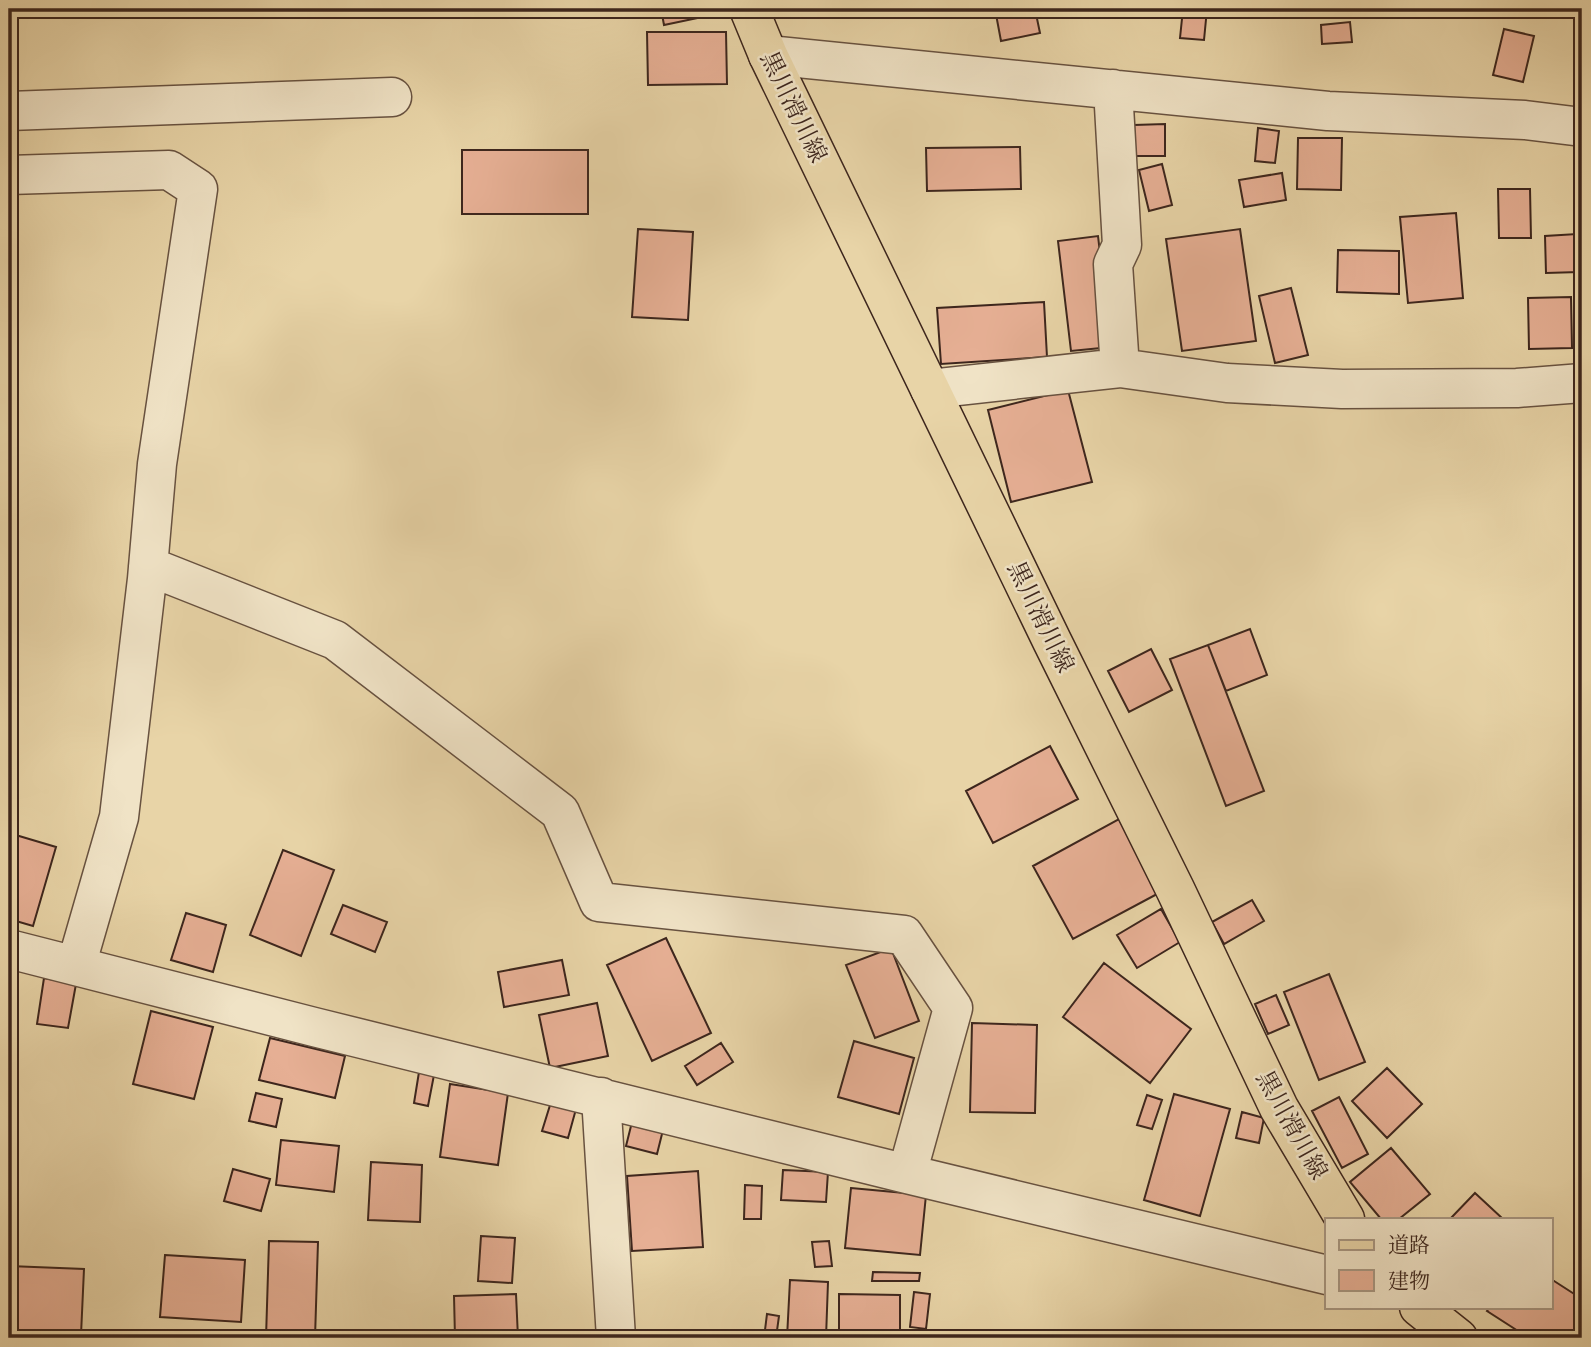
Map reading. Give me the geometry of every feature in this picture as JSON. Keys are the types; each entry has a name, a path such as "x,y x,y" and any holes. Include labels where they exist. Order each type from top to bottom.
{"main road":[{"name":"黒川滑川線","path":"749,9 768,55 1279,1108 1344,1218"},
{"path":"1420,1308 1458,1338"}],"street":[{"path":"768,55 1328,111 1525,120 1582,127"},
{"path":"1113,89 1122,245 1113,264 1120,369"},
{"path":"9,111 392,97"},
{"path":"9,175 169,170 198,189 158,464 119,817 76,966"},
{"path":"930,389 1120,369 1227,383 1342,389 1517,388 1582,383"},
{"path":"148,566 335,640 560,812 599,902 904,935 953,1008 907,1174"},
{"path":"9,949 907,1174 1325,1275"},
{"path":"601,1097 616,1338"}],"building":[{"path":"661,9 711,9 712,15 664,25"},
{"path":"995,9 1035,9 1040,33 1001,41"},
{"path":"1183,9 1207,9 1204,40 1180,38"},
{"path":"1559,9 1557,16 1515,11"},
{"path":"1570,9 1582,9 1582,15 1569,14"},
{"path":"1350,22 1352,42 1322,44 1321,25"},
{"path":"1504,29 1534,36 1523,82 1493,75"},
{"path":"647,32 726,32 727,84 648,85"},
{"path":"1165,124 1165,156 1135,156 1134,125"},
{"path":"1258,128 1279,131 1275,163 1255,161"},
{"path":"1298,138 1342,138 1341,190 1297,189"},
{"path":"1020,147 1021,189 927,191 926,148"},
{"path":"462,150 588,150 588,214 462,214"},
{"path":"1162,164 1172,205 1149,211 1139,170"},
{"path":"1282,173 1286,200 1244,207 1239,180"},
{"path":"1498,189 1530,189 1531,238 1499,238"},
{"path":"1456,213 1463,298 1408,303 1400,217"},
{"path":"638,229 693,232 688,320 632,317"},
{"path":"1240,229 1256,341 1182,351 1166,239"},
{"path":"1577,234 1579,272 1546,273 1545,236"},
{"path":"1098,236 1111,347 1071,351 1058,241"},
{"path":"1338,250 1399,251 1399,294 1337,292"},
{"path":"1291,288 1308,355 1275,363 1259,296"},
{"path":"1571,297 1572,348 1529,349 1528,298"},
{"path":"1044,302 1047,357 941,364 937,308"},
{"path":"1068,390 1092,482 1011,502 988,410"},
{"path":"1250,629 1267,675 1226,691 1208,645"},
{"path":"1208,645 1264,791 1226,806 1170,659"},
{"path":"1151,649 1172,690 1129,712 1108,671"},
{"path":"1050,746 1078,799 993,843 966,791"},
{"path":"1119,819 1159,893 1073,939 1033,866"},
{"path":"9,833 56,847 33,926 9,919"},
{"path":"283,850 334,870 301,956 250,935"},
{"path":"1252,900 1264,921 1224,944 1212,922"},
{"path":"343,905 387,922 375,952 331,934"},
{"path":"1161,909 1180,942 1137,968 1117,935"},
{"path":"186,913 226,925 213,972 171,960"},
{"path":"666,938 711,1033 652,1061 607,965"},
{"path":"891,948 919,1021 875,1038 846,965"},
{"path":"562,960 569,995 504,1007 498,972"},
{"path":"1104,963 1191,1029 1150,1083 1063,1017"},
{"path":"1329,974 1365,1062 1319,1080 1284,992"},
{"path":"44,978 76,984 68,1028 37,1024"},
{"path":"10,988 11,1076 9,1076"},
{"path":"1276,995 1289,1025 1268,1034 1255,1004"},
{"path":"597,1003 608,1056 550,1068 539,1015"},
{"path":"151,1011 213,1027 194,1099 133,1084"},
{"path":"972,1023 1037,1025 1035,1113 970,1112"},
{"path":"270,1038 345,1056 335,1098 259,1080"},
{"path":"854,1041 914,1058 899,1114 838,1097"},
{"path":"721,1043 733,1062 697,1085 685,1066"},
{"path":"1387,1068 1422,1104 1387,1138 1352,1101"},
{"path":"419,1072 434,1075 428,1106 414,1103"},
{"path":"450,1084 508,1093 498,1165 440,1157"},
{"path":"256,1093 282,1099 276,1127 249,1121"},
{"path":"1174,1094 1230,1109 1200,1216 1144,1200"},
{"path":"1147,1095 1162,1100 1152,1129 1137,1125"},
{"path":"1339,1097 1368,1154 1342,1168 1312,1111"},
{"path":"551,1102 576,1109 568,1138 542,1131"},
{"path":"1242,1112 1264,1118 1259,1143 1236,1138"},
{"path":"632,1122 663,1130 657,1154 626,1146"},
{"path":"281,1140 339,1146 334,1192 276,1185"},
{"path":"1391,1148 1430,1194 1400,1218 1380,1218 1350,1182"},
{"path":"371,1162 422,1165 420,1222 368,1220"},
{"path":"233,1169 270,1179 261,1211 224,1201"},
{"path":"783,1170 828,1172 826,1202 781,1200"},
{"path":"698,1171 703,1247 632,1251 627,1176"},
{"path":"745,1185 762,1186 761,1219 744,1219"},
{"path":"851,1188 926,1195 920,1255 845,1248"},
{"path":"1475,1193 1502,1218 1451,1218"},
{"path":"481,1236 515,1238 512,1283 478,1281"},
{"path":"269,1241 318,1242 315,1338 266,1338"},
{"path":"829,1241 832,1266 815,1267 812,1242"},
{"path":"165,1255 245,1260 241,1322 160,1317"},
{"path":"9,1266 84,1269 81,1335 9,1331"},
{"path":"873,1272 920,1273 919,1281 872,1281"},
{"path":"790,1280 828,1282 826,1338 787,1338"},
{"path":"1552,1280 1582,1299 1582,1324 1573,1338 1529,1338 1487,1311 1489,1308 1552,1308"},
{"path":"914,1292 930,1294 926,1329 910,1327"},
{"path":"516,1294 518,1338 455,1338 454,1296"},
{"path":"839,1294 900,1295 900,1338 839,1338"},
{"path":"767,1314 779,1316 776,1338 764,1338"}]}
